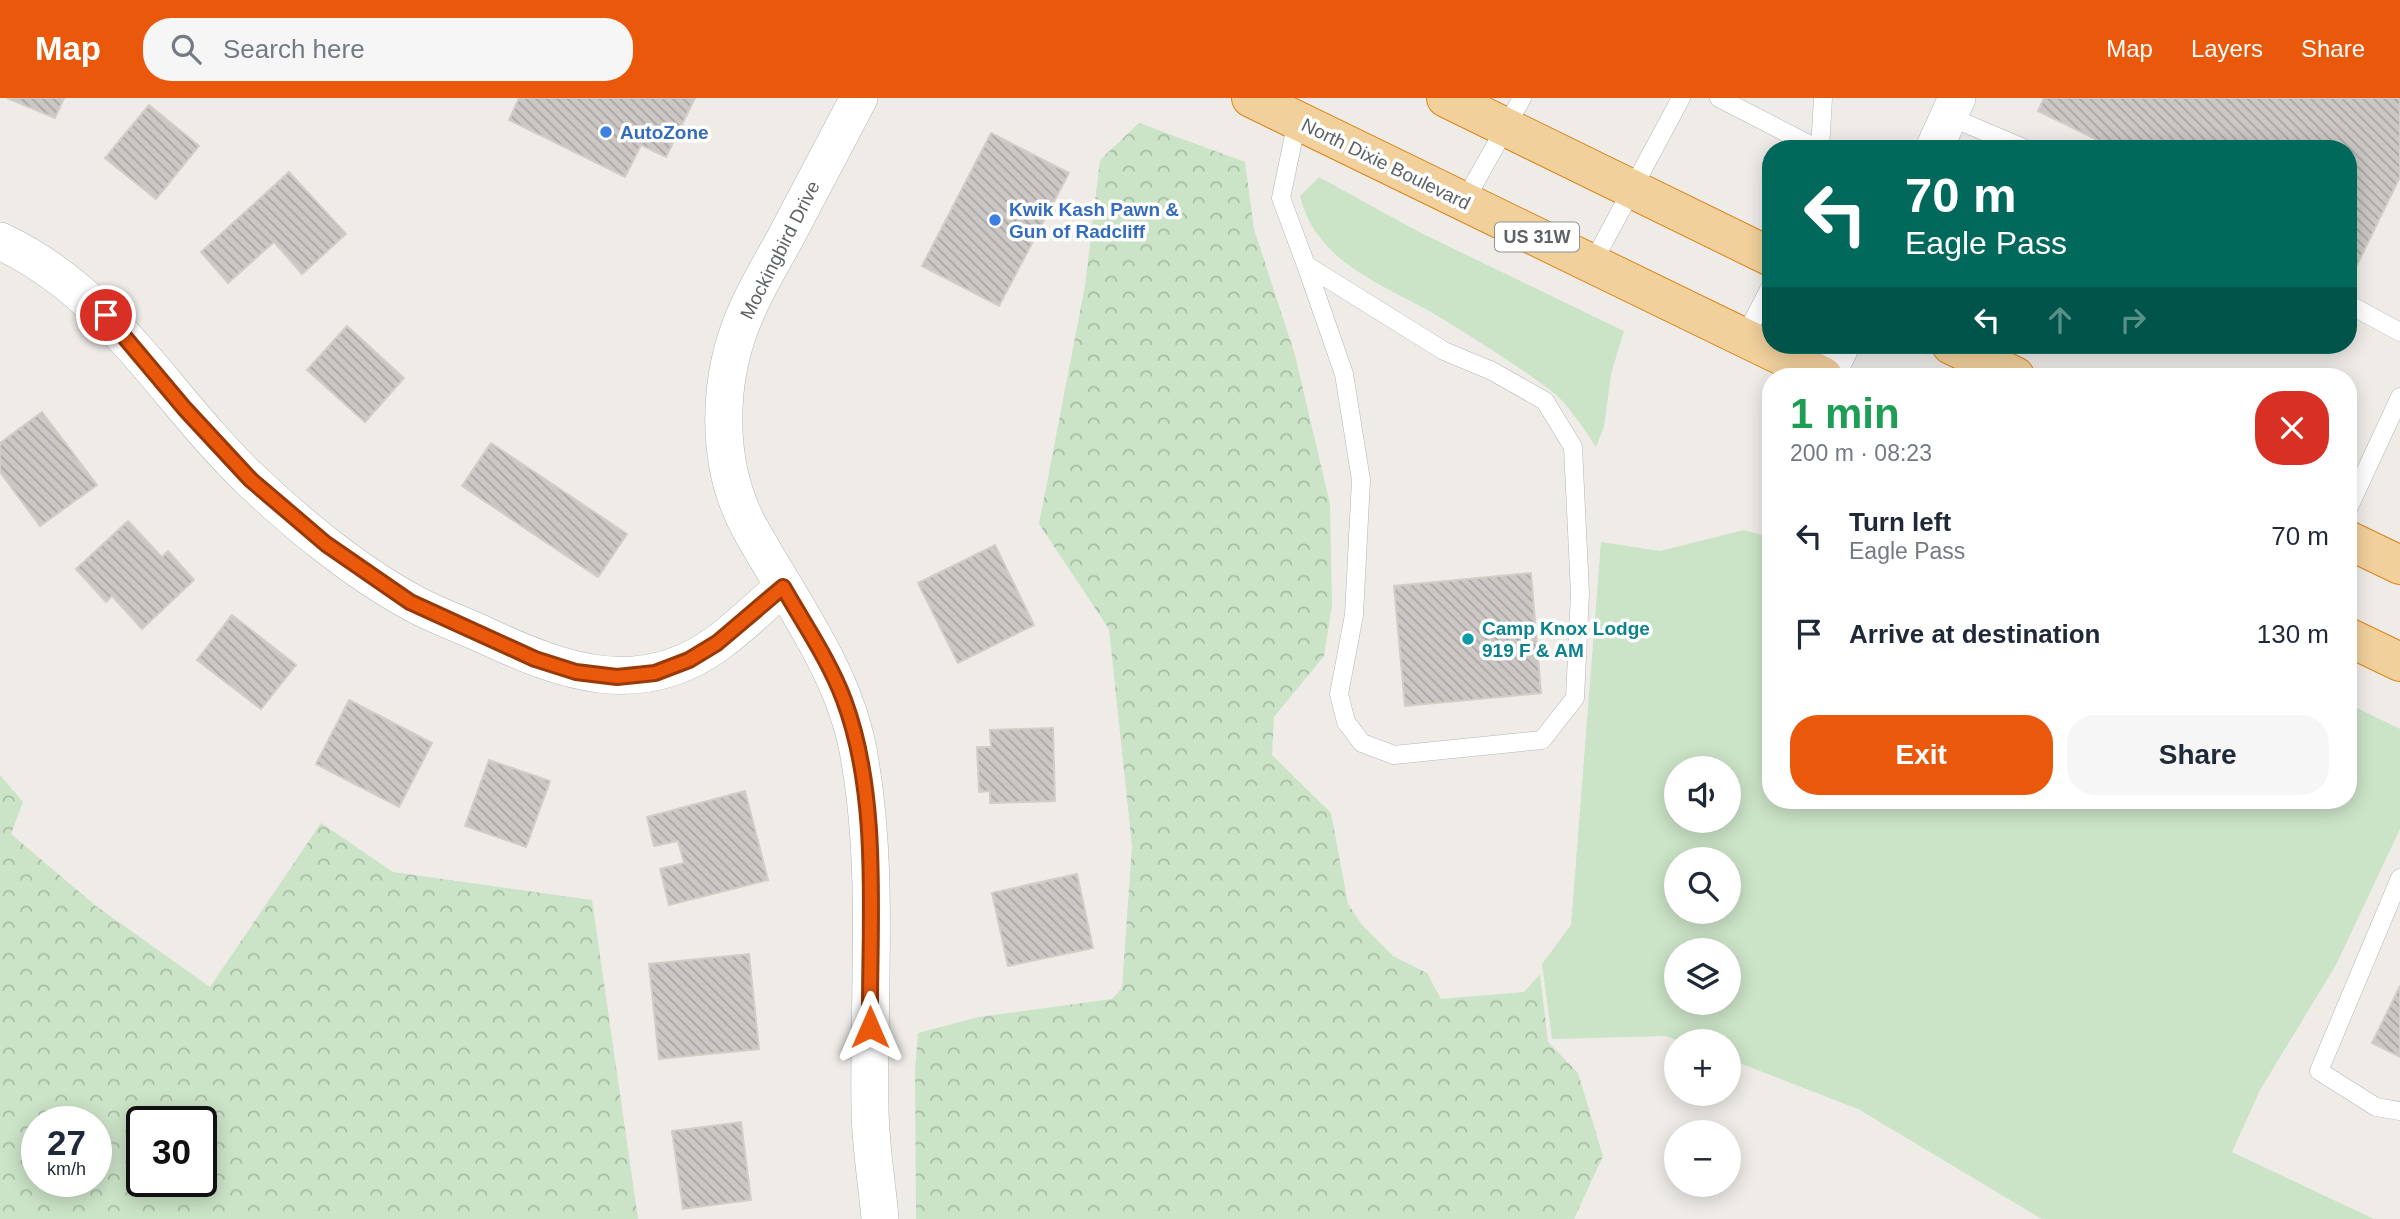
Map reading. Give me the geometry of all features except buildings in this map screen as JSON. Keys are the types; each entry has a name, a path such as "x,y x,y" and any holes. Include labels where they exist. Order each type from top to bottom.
{"highway":[{"name":"North Dixie Boulevard","path":"1251,98 1762,347"},
{"path":"1446,98 1515,113 1631,189 1762,253"},
{"name":"North Dixie Boulevard","path":"1778,354 1807,368"},
{"path":"1970,354 1998,368"},
{"path":"2357,544 2400,565"},
{"path":"2357,641 2400,662"}],"street":[{"name":"Mockingbird Drive","path":"859,98 747,310 733,352 725,395 724,439 732,482 748,525 823,655 844,700 858,747 865,794 870,888 870,1111 880,1219"},
{"path":"0,241 88,297 124,333 185,409 251,480 326,544 410,602 535,659 576,672 617,677 655,673 689,660 717,643 783,587"}],"lane":[{"path":"1592,264 1681,98"},
{"path":"1719,98 1801,140"},
{"path":"1820,140 1823,98"},
{"path":"1464,202 1515,113"},
{"path":"1297,121 1281,198 1344,374 1361,480 1354,615 1339,694 1346,722 1362,743 1394,755 1542,740 1574,698 1580,593 1573,447 1545,401 1492,371 1444,351 1306,265"},
{"path":"1946,121 2000,140"},
{"path":"1744,338 1762,303"},
{"path":"2357,309 2400,332"},
{"path":"2357,490 2400,397"},
{"path":"2400,878 2319,1071 2376,1107 2400,1111"}],"green space":[{"path":"1139,123 1245,162 1254,229 1295,355 1330,504 1332,605 1324,656 1274,717 1272,755 1331,813 1348,904 1362,925 1393,956 1427,973 1441,999 1524,992 1540,974 1548,1042 1578,1073 1603,1156 1574,1219 916,1219 915,1070 918,1033 979,1017 1112,999 1122,988 1132,846 1109,629 1039,524 1085,286 1100,160"},
{"path":"1319,177 1417,231 1624,331 1611,374 1604,427 1596,447 1569,409 1549,389 1465,333 1354,269 1336,255 1308,219 1300,196"},
{"path":"1744,530 1762,535 1762,809 2357,809 2357,708 2400,729 2400,829 2336,965 2260,1090 2232,1152 2374,1219 2042,1219 1858,1109 1741,1064 1741,1029 1664,1029 1664,1036 1552,1039 1542,964 1571,925 1601,542 1660,551"},
{"path":"0,775 23,802 11,834 96,906 210,987 321,823 393,872 592,900 638,1219 0,1219"}],"place":[{"name":"AutoZone","path":"606,132"},
{"name":"Kwik Kash Pawn & Gun of Radcliff","path":"995,220"},
{"name":"Camp Knox Lodge 919 F & AM","path":"1468,639"}],"route":[{"path":"106,315 124,333 185,409 251,480 326,544 410,602 535,659 576,672 617,677 655,673 689,660 717,643 783,587 823,655 844,700 858,747 865,794 870,888 870,1027"}]}
